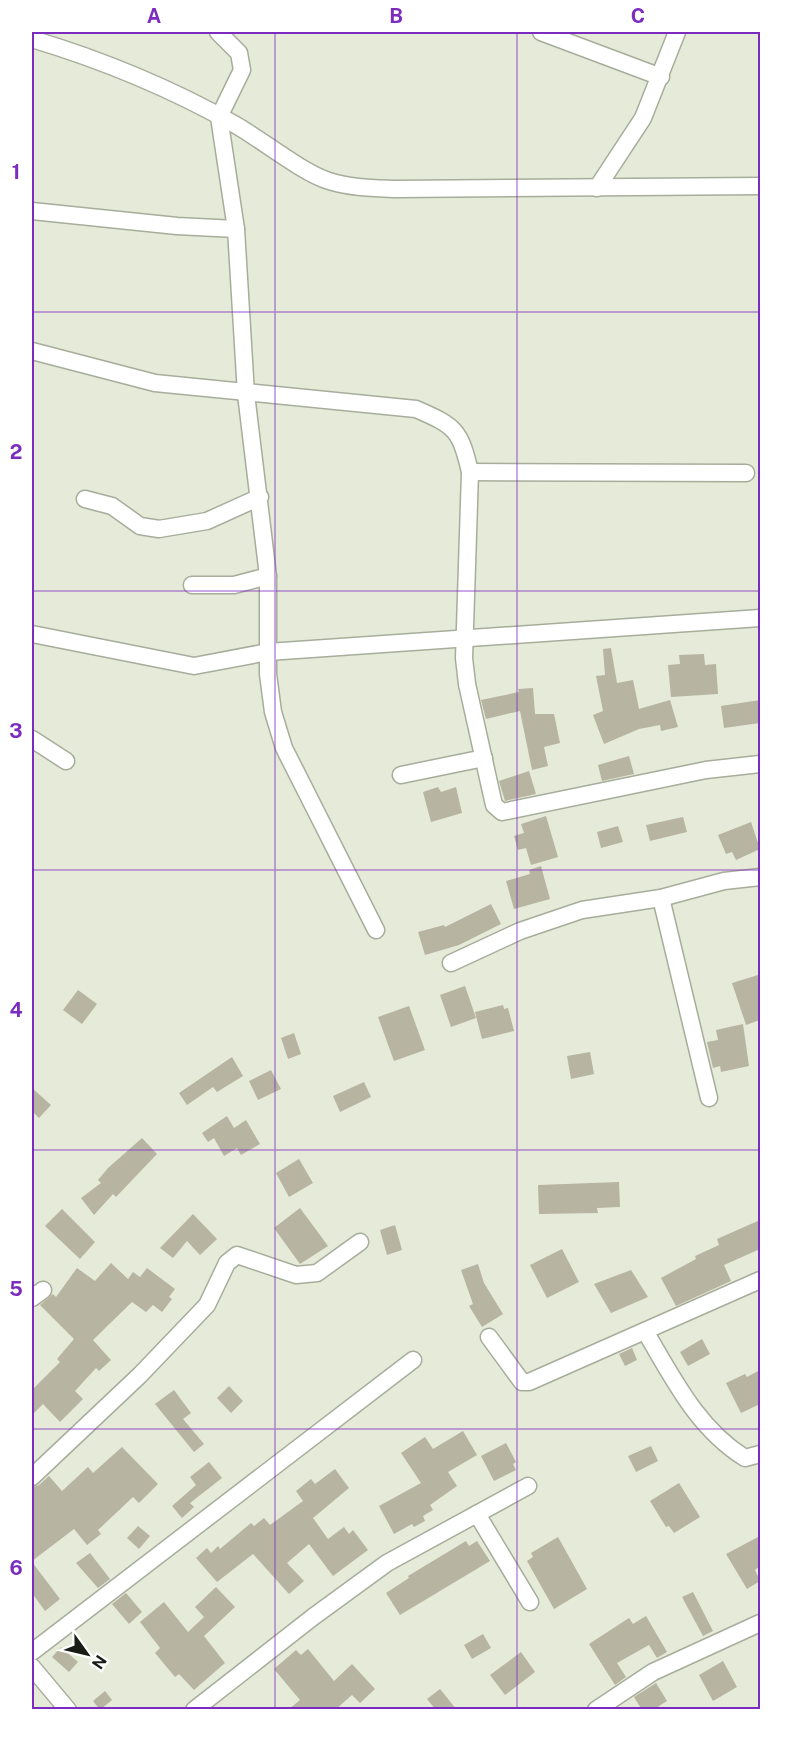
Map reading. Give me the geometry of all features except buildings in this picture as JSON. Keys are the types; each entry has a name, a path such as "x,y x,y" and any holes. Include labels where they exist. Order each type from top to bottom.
{"street":[{"path":"218,32 238,53 242,70 219,117 236,229 246,394 268,576 268,674 273,712 284,748 376,930"},
{"path":"541,32 661,77"},
{"path":"597,188 643,118 677,32"},
{"path":"32,39 90,57 141,78 219,117 326,180 354,187 760,186"},
{"path":"32,211 177,226 236,229"},
{"path":"32,351 155,383 246,394 416,409 449,424 464,444 470,472 465,638 466,684 494,805 502,812 706,770 760,764"},
{"path":"470,472 746,473"},
{"path":"85,499 112,506 140,526 159,529 207,521 260,497"},
{"path":"192,585 234,585 268,576"},
{"path":"32,634 194,666 268,652 760,618"},
{"path":"32,739 66,760"},
{"path":"401,775 484,758"},
{"path":"451,963 520,931 582,910 661,898 724,881 760,877"},
{"path":"661,898 709,1098"},
{"path":"32,1478 140,1375 207,1305 226,1263 237,1255 296,1275 317,1273 360,1242"},
{"path":"489,1337 522,1382 529,1382 760,1280"},
{"path":"645,1331 684,1397 706,1426 726,1446 745,1458 760,1454"},
{"path":"32,1652 413,1359"},
{"path":"194,1710 313,1617 387,1563 528,1486"},
{"path":"477,1514 530,1602"},
{"path":"596,1710 653,1672 760,1623"},
{"path":"32,1667 68,1710"}]}
